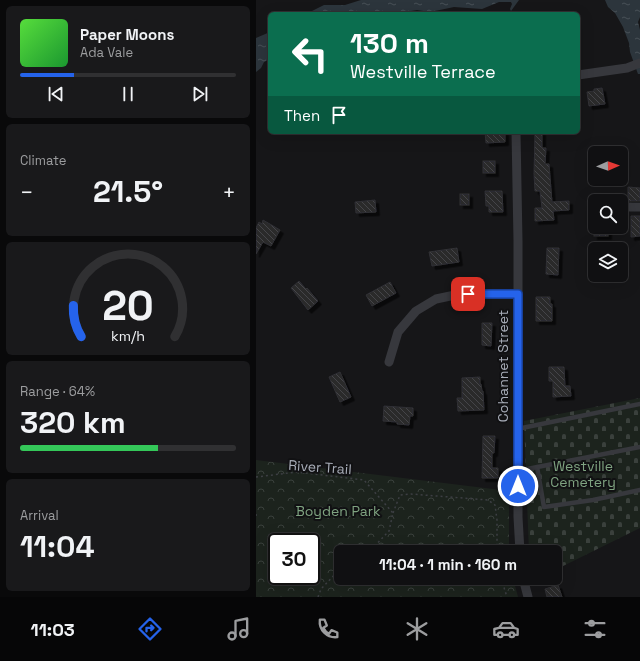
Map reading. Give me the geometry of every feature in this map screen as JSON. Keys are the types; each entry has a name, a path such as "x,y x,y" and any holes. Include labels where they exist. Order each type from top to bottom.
{"street":[{"path":"580,75 630,67 640,63"},
{"name":"Cohannet Street","path":"516,134 518,294 517,471 520,545"},
{"path":"630,207 640,207"},
{"path":"389,362 398,332 416,311 436,299 455,295 518,294"},
{"path":"525,585 528,597"}],"lane":[{"path":"517,428 640,404"},
{"path":"517,471 640,447"},
{"path":"537,467 544,507 593,500 640,490"}],"path":[{"name":"River Trail","path":"256,477 296,472 364,480 393,513"},
{"path":"375,545 389,531 393,513 400,495 411,494 488,500 495,505 497,520 497,545"},
{"path":"256,514 256,519"},
{"path":"318,597 321,589 334,575"},
{"path":"503,585 507,597"}],"green space":[{"name":"Westville Cemetery","path":"640,398 640,528 562,567 562,545 529,545 524,421"},
{"name":"Boyden Park","path":"256,460 509,491 509,545 334,545 334,585 515,585 518,597 256,597"}],"water":[{"path":"361,0 519,0 511,11 511,2 499,2 482,9 454,7 430,12 417,10 405,12 310,12 324,5 345,5"},
{"path":"605,0 640,0 640,17 638,22 640,30 640,74 638,74 630,52 629,43 623,27 615,13 608,7"},
{"path":"268,33 268,60 264,62 261,68 256,72 256,38"}],"building":[{"path":"602,88 605,104 589,106 587,92"},
{"path":"485,134 505,134 505,142 486,143"},
{"path":"535,134 542,134 542,148 546,148 545,164 549,164 552,202 569,201 569,210 553,211 554,220 535,221 535,208 542,208 540,191 535,191"},
{"path":"483,161 495,161 495,173 483,173"},
{"path":"628,187 640,188 640,201 628,201"},
{"path":"485,191 502,191 503,212 489,212 489,206 486,206"},
{"path":"460,194 469,194 469,205 460,205"},
{"path":"375,200 376,212 356,213 355,202"},
{"path":"631,216 640,216 640,236 631,237"},
{"path":"263,220 280,230 271,246 263,242 256,254 256,228 259,222 262,224"},
{"path":"594,234 608,234 608,236 594,236"},
{"path":"457,248 459,262 432,266 429,252"},
{"path":"547,248 559,248 558,275 546,274"},
{"path":"299,281 318,301 308,310 291,288"},
{"path":"390,282 396,293 372,306 366,295"},
{"path":"536,297 550,297 550,304 552,304 552,321 536,321"},
{"path":"482,323 492,323 491,346 482,345"},
{"path":"549,367 564,367 565,386 570,386 571,396 553,397 553,381 549,381"},
{"path":"340,372 351,397 340,402 329,377"},
{"path":"480,377 480,384 483,391 484,410 458,411 457,398 462,398 462,378"},
{"path":"384,406 413,408 413,416 410,416 409,425 383,421"},
{"path":"483,436 495,436 494,453 492,453 492,468 498,468 498,478 482,478"},
{"path":"558,585 562,597 547,597 545,589"}],"route":[{"path":"468,294 518,294 518,486"}]}
